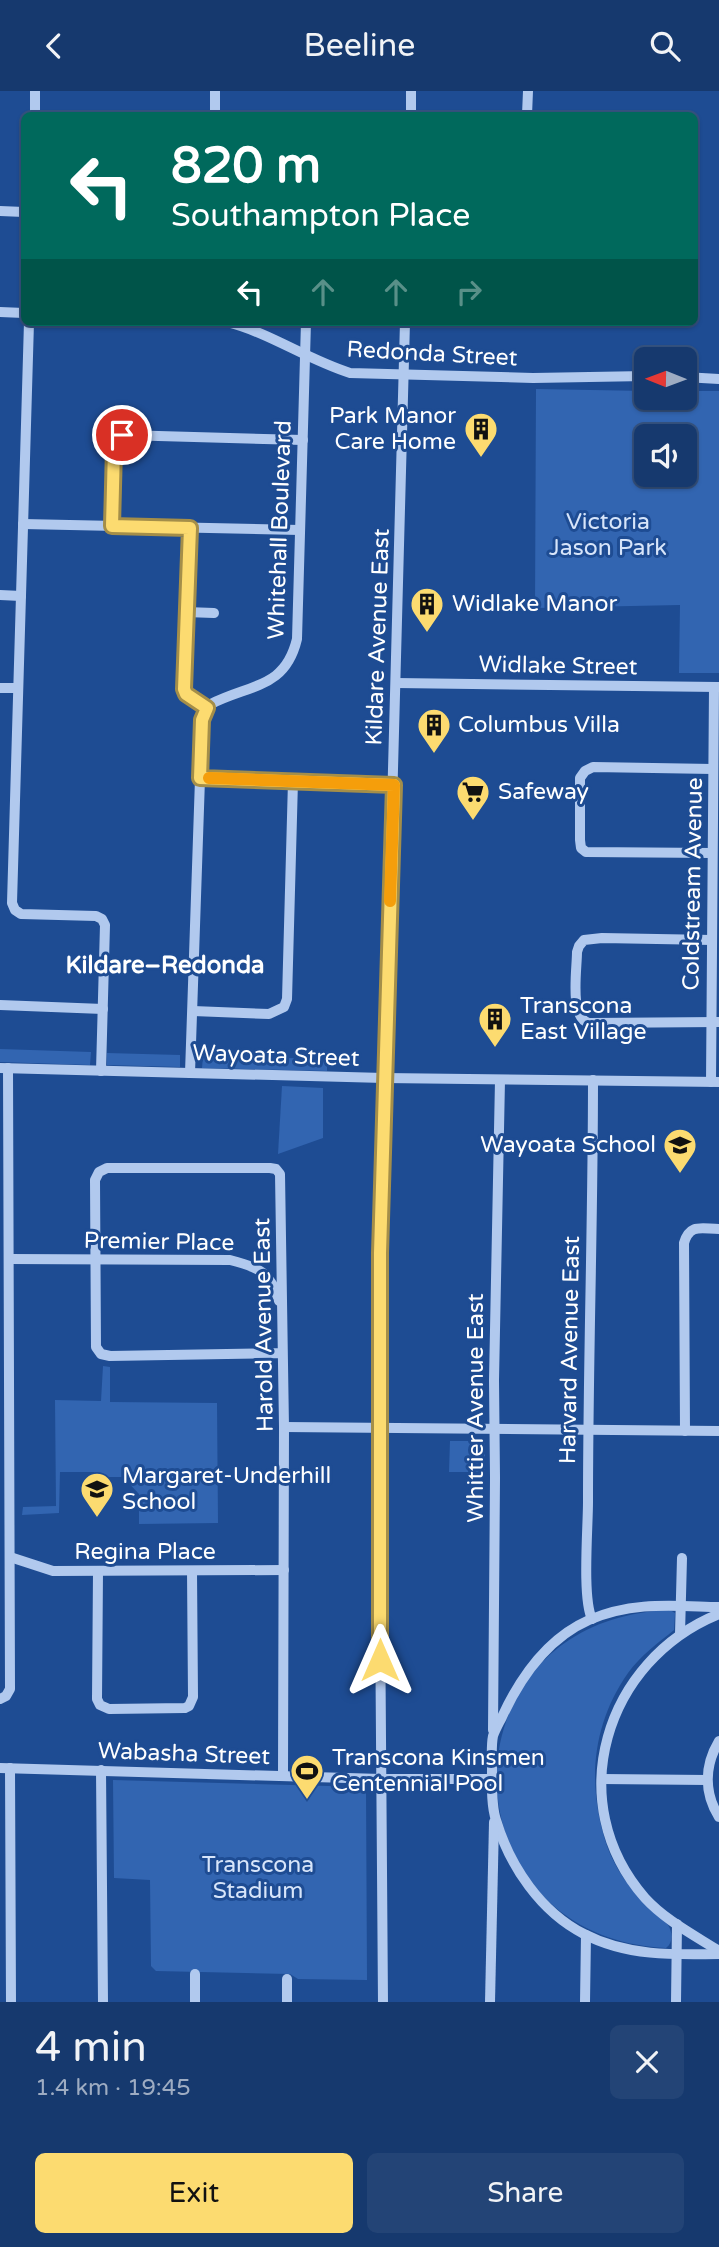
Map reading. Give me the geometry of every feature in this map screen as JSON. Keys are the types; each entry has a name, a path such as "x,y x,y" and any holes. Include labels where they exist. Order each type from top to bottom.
{"street":[{"path":"35,91 35,112"},
{"path":"215,91 215,112"},
{"path":"411,91 411,112"},
{"path":"527,112 528,91"},
{"path":"0,211 21,212"},
{"path":"0,312 21,313"},
{"path":"29,326 12,903 15,910 21,914 96,916 102,919 105,925 101,1071"},
{"name":"Redonda Street","path":"244,326 322,365 350,373 533,378 634,376"},
{"name":"Whitehall Boulevard","path":"207,708 219,700 275,677 289,664 297,639 306,326"},
{"name":"Kildare Avenue East","path":"383,2002 379,1427 384,1078 405,326"},
{"path":"697,378 719,379"},
{"path":"112,526 114,448 116,439 122,435 303,440"},
{"path":"23,524 300,530"},
{"path":"190,528 184,692 207,708 202,720 190,1073"},
{"path":"0,596 21,596"},
{"path":"186,612 214,613"},
{"name":"Widlake Street","path":"396,683 716,687"},
{"name":"Coldstream Avenue","path":"715,1082 712,853 716,687"},
{"path":"0,688 18,688"},
{"path":"712,853 586,852 580,839 580,778 585,771 593,767 713,769"},
{"path":"200,778 394,785"},
{"path":"193,1011 269,1014 284,1007 287,999 293,781"},
{"path":"712,940 584,940 578,953 576,1004 579,1016 589,1023 715,1022"},
{"path":"0,1006 103,1009"},
{"path":"0,1699 6,1696 10,1689 10,1557 5,1498 5,1325 9,1259 4,1156 4,1068"},
{"name":"Wayoata Street","path":"4,1068 384,1078 715,1082"},
{"name":"Whittier Avenue East","path":"495,1818 492,1779 500,1080"},
{"name":"Harvard Avenue East","path":"592,1619 587,1593 593,1080"},
{"name":"Harold Avenue East","path":"96,1260 95,1180 99,1172 105,1169 276,1169 281,1179 284,1427 283,1776"},
{"path":"685,1431 684,1243 691,1229 719,1229"},
{"name":"Premier Place","path":"9,1259 230,1260 251,1265 266,1274 276,1289 282,1310"},
{"path":"96,1260 96,1347 101,1354 282,1353"},
{"path":"284,1427 719,1431"},
{"name":"Regina Place","path":"10,1557 53,1571 284,1570"},
{"path":"680,1634 682,1558"},
{"path":"98,1572 97,1699 100,1705 109,1709 189,1706 193,1697 192,1571"},
{"path":"493,1735 531,1667 563,1637 592,1619 644,1606 681,1604 719,1607"},
{"path":"719,1614 680,1634 648,1662 623,1697 608,1734 601,1779 604,1812 616,1851 645,1897 677,1924 719,1953"},
{"path":"719,1741 711,1758 708,1780 710,1799 719,1817"},
{"path":"5,1768 11,2002"},
{"name":"Wabasha Street","path":"5,1768 380,1779 492,1779"},
{"path":"101,1770 103,2002"},
{"path":"601,1779 708,1780"},
{"path":"495,1818 519,1873 541,1902 563,1921 586,1935 645,1953 719,1953"},
{"path":"490,2002 495,1818"},
{"path":"676,2002 677,1924"},
{"path":"585,2002 586,1935"},
{"path":"195,1975 195,2002"},
{"path":"287,1979 287,2002"}],"green space":[{"name":"Victoria Jason Park","path":"536,389 634,391 634,410 697,410 697,391 719,391 719,673 679,673 680,605 535,608"},
{"path":"0,1049 91,1052 90,1065 0,1062"},
{"path":"107,1053 180,1055 180,1067 107,1065"},
{"path":"203,1056 327,1059 327,1071 202,1068"},
{"path":"282,1086 323,1088 323,1138 278,1154"},
{"path":"103,1366 110,1367 110,1402 217,1403 218,1523 139,1524 139,1494 123,1477 94,1477 94,1472 60,1472 59,1513 22,1515 23,1507 56,1506 55,1400 101,1401"},
{"path":"450,1441 485,1441 485,1472 449,1472"},
{"path":"670,1610 675,1613 674,1630 628,1673 606,1714 596,1757 595,1779 601,1824 610,1855 636,1894 668,1925 672,1938 666,1948 592,1931 539,1892 507,1839 497,1778 507,1718 540,1665 594,1627"},
{"name":"Transcona Stadium","path":"113,1780 366,1787 367,1980 298,1979 290,1974 156,1971 151,1966 150,1880 114,1878"}],"slow traffic":[{"path":"209,778 394,785 390,901"}],"place":[{"name":"Park Manor Care Home","path":"481,459"},
{"name":"Widlake Manor","path":"427,634"},
{"name":"Columbus Villa","path":"434,755"},
{"name":"Safeway","path":"473,822"},
{"name":"Transcona East Village","path":"495,1049"},
{"name":"Wayoata School","path":"680,1175"},
{"name":"Margaret-Underhill School","path":"97,1519"},
{"name":"Transcona Kinsmen Centennial Pool","path":"307,1801"}],"district":[{"name":"Kildare–Redonda","path":"165,965"}],"route":[{"path":"122,435 116,439 114,448 112,526 190,528 184,692 207,708 202,720 200,778 394,785 380,1253 380,1660"}]}
